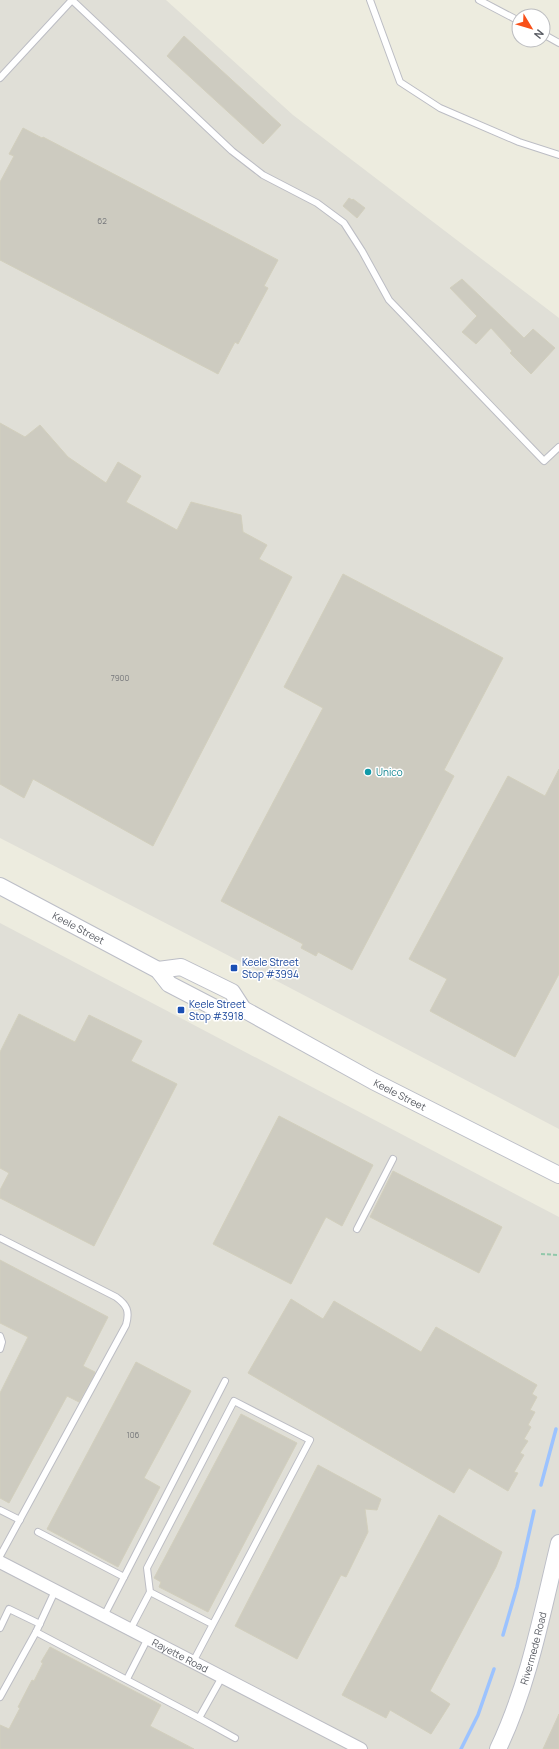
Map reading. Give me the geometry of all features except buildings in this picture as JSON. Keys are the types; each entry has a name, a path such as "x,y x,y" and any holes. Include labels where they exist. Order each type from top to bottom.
{"main road":[{"name":"Keele Street","path":"0,886 158,970 169,984 222,1011 243,1009"},
{"name":"Keele Street","path":"158,970 181,967 232,992 243,1009 373,1081 559,1176"},
{"name":"Rivermede Road","path":"498,1749 511,1723 524,1686 559,1543"}],"street":[{"name":"Rayette Road","path":"0,1562 147,1640 193,1662 361,1749"}],"lane":[{"path":"0,78 72,0 232,151 263,175 317,203 344,223 362,251 389,300 544,461 559,448"},
{"path":"370,0 400,82 440,108 519,142 559,155"},
{"path":"479,0 511,17"},
{"path":"357,1229 393,1159"},
{"path":"0,1238 116,1297 124,1303 129,1316 126,1325 0,1556"},
{"path":"0,1336 2,1342 0,1349"},
{"path":"103,1616 225,1381"},
{"path":"130,1630 150,1592 147,1568 234,1401 310,1440 193,1662"},
{"path":"0,1510 20,1520"},
{"path":"38,1532 124,1577"},
{"path":"0,1697 36,1632 55,1591"},
{"path":"150,1592 212,1624"},
{"path":"0,1628 9,1608 40,1624"},
{"path":"36,1632 127,1679 235,1738"},
{"path":"127,1679 147,1640"},
{"path":"199,1718 222,1677"}],"path":[{"path":"541,1254 559,1255"}],"shaded area":[{"path":"0,0 166,0 293,115 559,318 559,1129 212,947 0,838"},
{"path":"0,923 559,1217 559,1749 0,1749"}],"waterway":[{"path":"541,1485 556,1429"},
{"path":"503,1635 517,1587 534,1511"},
{"path":"461,1749 478,1715 494,1669"}],"place":[{"name":"Unico","path":"368,772"},
{"name":"Keele Street Stop #3994","path":"234,968"},
{"name":"Keele Street Stop #3918","path":"181,1010"}]}
